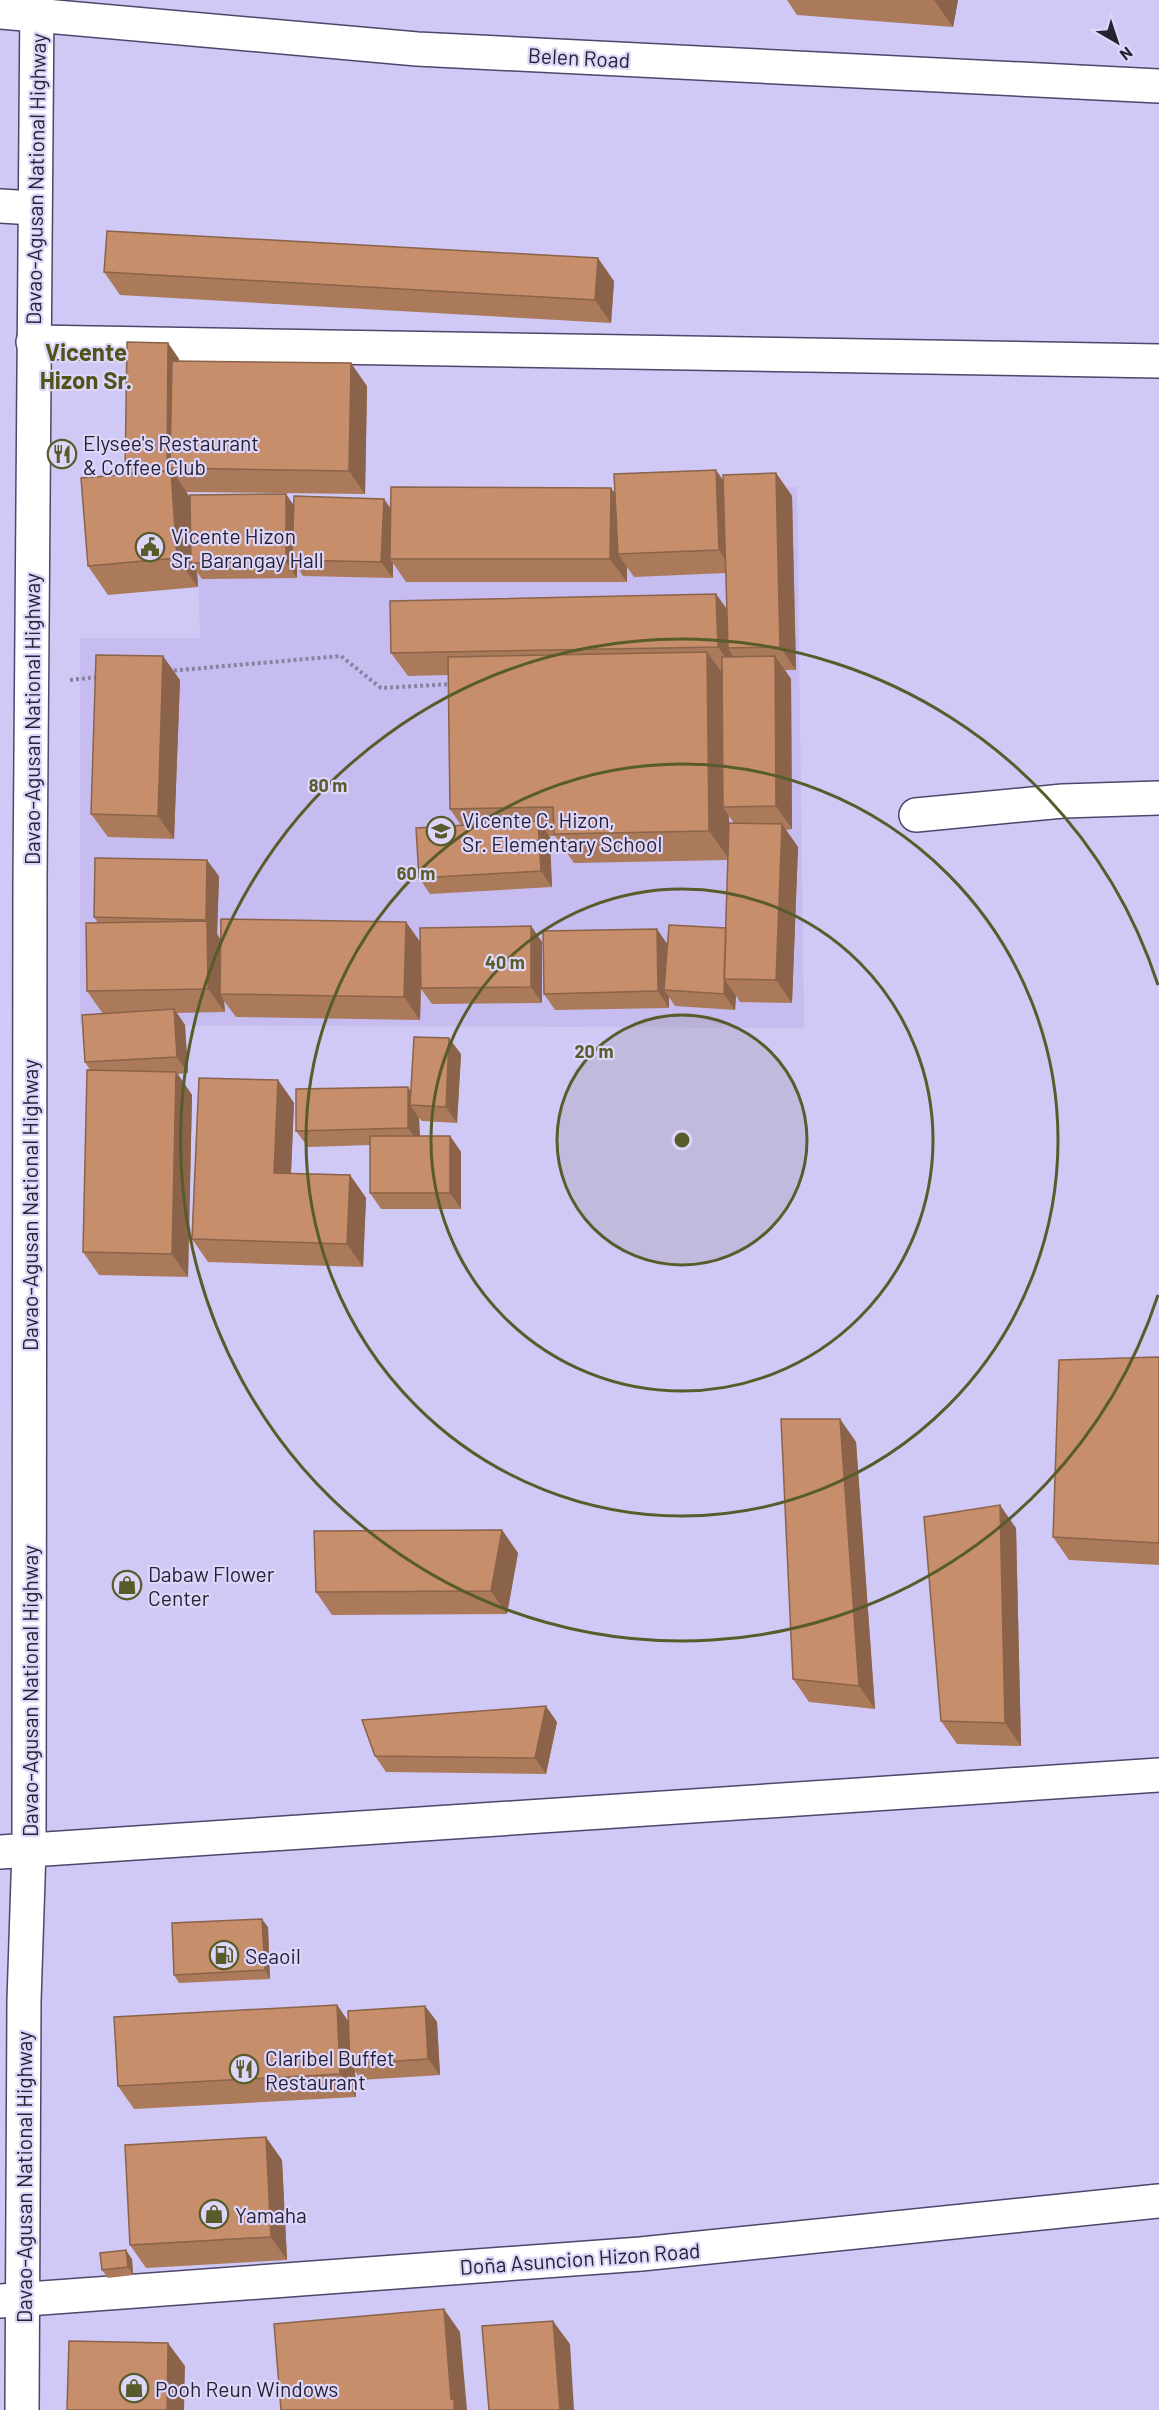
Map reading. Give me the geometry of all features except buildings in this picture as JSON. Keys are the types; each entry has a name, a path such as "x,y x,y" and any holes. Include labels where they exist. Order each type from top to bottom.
{"street":[{"name":"Belen Road","path":"0,12 37,7 417,48 1159,86"},
{"name":"Davao-Agusan National Highway","path":"22,2410 11,2299 24,2001 15,1851 31,683 37,7"},
{"path":"0,206 34,208"},
{"path":"33,342 1159,361"},
{"path":"916,815 1063,801 1159,798"},
{"path":"15,1851 1159,1775"},
{"name":"Doña Asuncion Hizon Road","path":"11,2299 641,2254 1159,2201"}],"path":[{"path":"162,671 341,656 381,688 458,683"},
{"path":"31,683 103,677"}],"shaded area":[{"name":"Vicente C. Hizon, Sr. Elementary School","path":"797,487 804,1028 80,1025 80,638 200,638 196,505"}],"place":[{"name":"Elysee's Restaurant & Coffee Club","path":"62,454"},
{"name":"Vicente Hizon Sr. Barangay Hall","path":"150,547"},
{"name":"Vicente C. Hizon, Sr. Elementary School","path":"441,831"},
{"name":"Dabaw Flower Center","path":"127,1585"},
{"name":"Seaoil","path":"224,1955"},
{"name":"Claribel Buffet Restaurant","path":"244,2069"},
{"name":"Yamaha","path":"214,2214"},
{"name":"Pooh Reun Windows","path":"134,2388"}],"district":[{"name":"Vicente Hizon Sr.","path":"86,365"}]}
